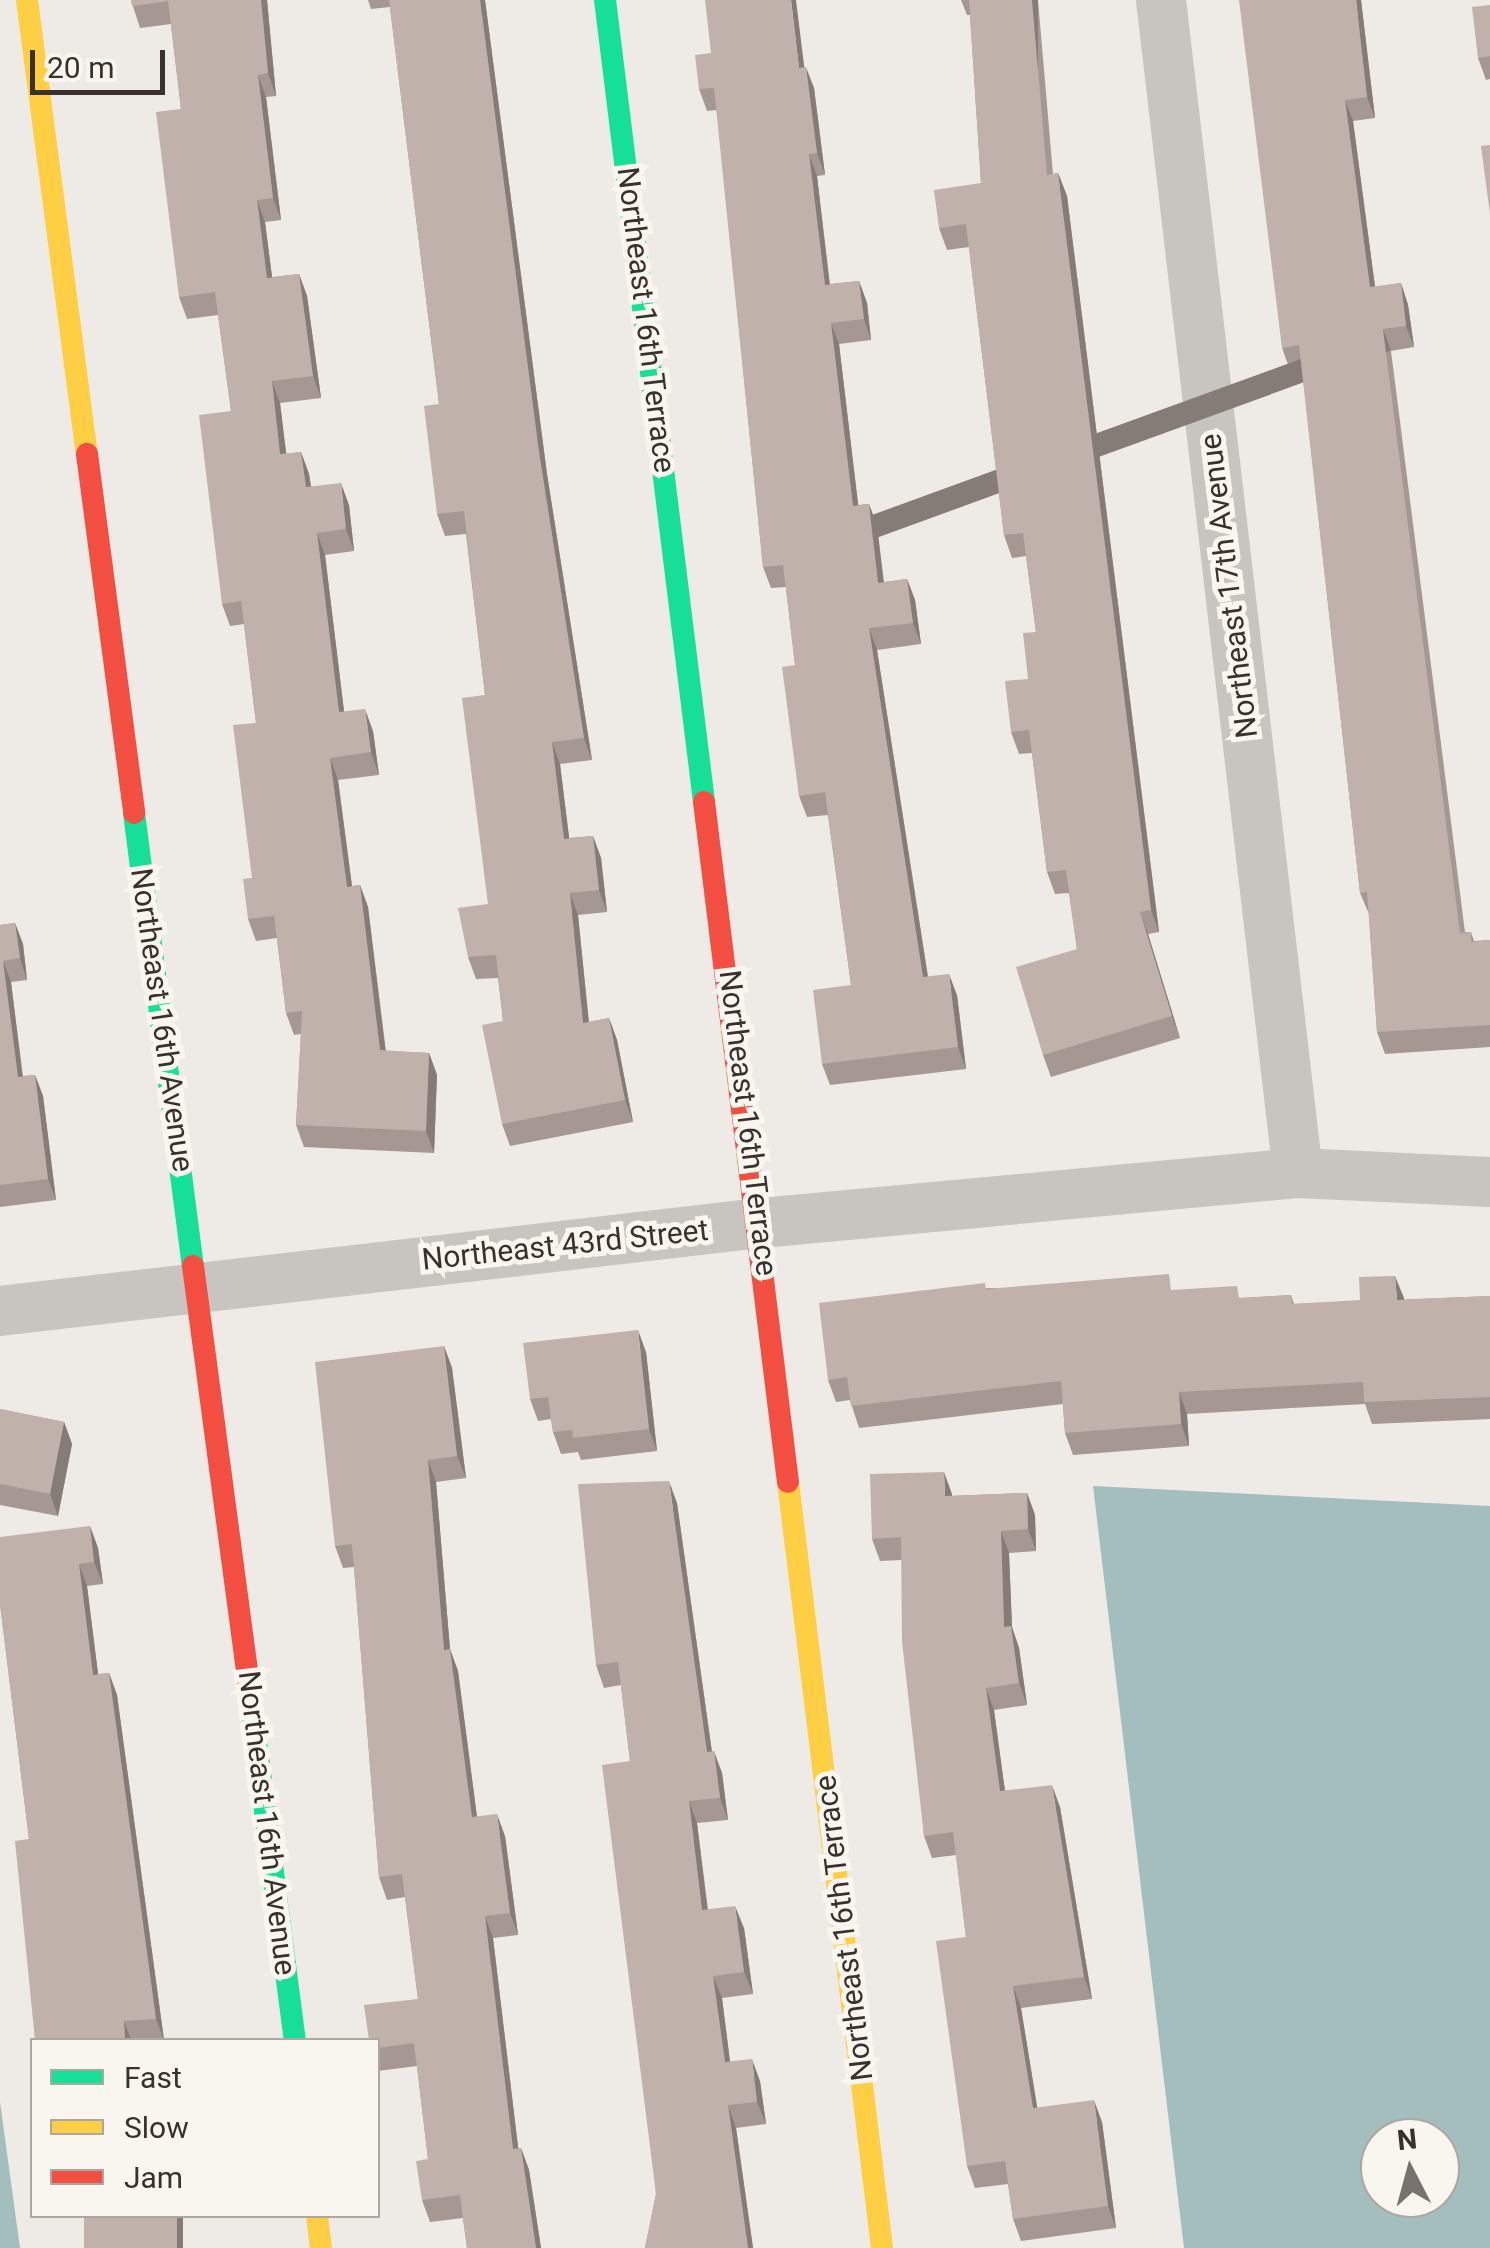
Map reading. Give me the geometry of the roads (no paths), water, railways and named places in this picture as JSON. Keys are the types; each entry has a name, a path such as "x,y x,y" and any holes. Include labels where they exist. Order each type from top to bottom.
{"street":[{"name":"Northeast 16th Avenue","path":"27,0 294,2038"},
{"name":"Northeast 16th Terrace","path":"605,0 761,1223 882,2248"},
{"name":"Northeast 17th Avenue","path":"1162,0 1298,1173"},
{"name":"Northeast 43rd Street","path":"0,1311 198,1285 761,1223 1298,1173 1490,1182"},
{"path":"317,2218 321,2248"}],"water":[{"path":"1093,1486 1490,1506 1490,2248 1184,2248"},
{"path":"0,2102 20,2248 0,2248"}]}
